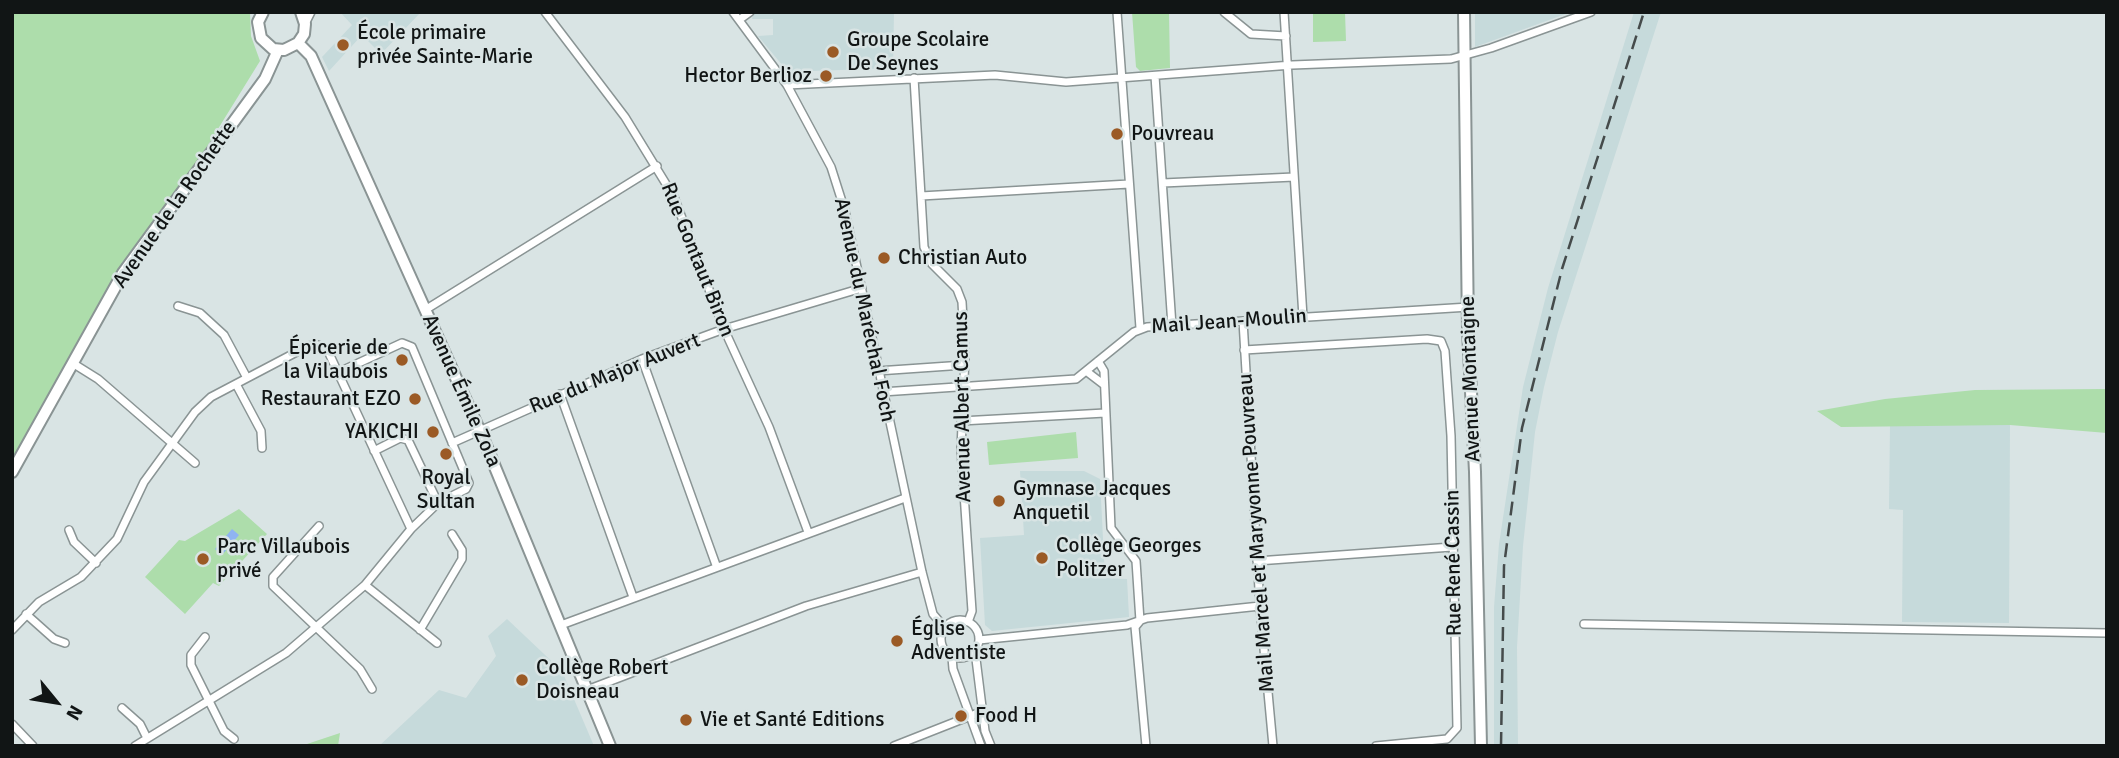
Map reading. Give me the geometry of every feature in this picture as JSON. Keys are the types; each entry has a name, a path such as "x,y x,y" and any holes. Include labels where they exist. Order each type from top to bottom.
{"main road":[{"path":"262,12 258,22 261,38 268,46 278,50 289,49 298,43 304,34 305,24 301,12"},
{"name":"Avenue Montaigne","path":"1464,12 1469,307 1482,746"},
{"name":"Avenue Émile Zola","path":"298,43 311,56 479,431 610,746"},
{"name":"Avenue de la Rochette","path":"12,472 123,273 265,79 278,50"}],"street":[{"path":"305,24 311,12"},
{"name":"Rue Gontaut Biron","path":"545,12 595,76 657,166 687,229 724,329 769,427 808,532"},
{"name":"Avenue du Maréchal Foch","path":"733,12 787,85 831,167 845,211 922,572 933,614 944,628"},
{"path":"739,20 750,12"},
{"path":"1117,12 1140,328"},
{"path":"1224,12 1251,34 1286,36"},
{"path":"1284,12 1303,317"},
{"path":"787,85 995,75 1066,82 1451,59 1591,12"},
{"path":"1155,76 1172,326"},
{"name":"Avenue Albert Camus","path":"914,78 928,258 960,294 964,365 961,421 972,611 968,622"},
{"path":"425,310 657,166"},
{"path":"1163,183 1294,177"},
{"path":"921,195 1129,184"},
{"name":"Rue du Major Auvert","path":"452,443 642,359 724,329 862,288"},
{"path":"178,306 200,313 224,335 247,378"},
{"name":"Mail Jean-Moulin","path":"882,392 1076,379 1140,328 1469,307"},
{"name":"Mail Marcel et Maryvonne Pouvreau","path":"1243,321 1260,606 1273,746"},
{"name":"Mail Jean-Moulin","path":"1244,350 1427,339 1441,341"},
{"name":"Rue René Cassin","path":"1376,746 1447,739 1457,729 1451,436 1445,351 1441,341"},
{"path":"135,746 207,699 286,653 365,585 411,528 438,503 466,489 469,483 412,348 401,343 339,372"},
{"path":"12,630 26,614 96,563 117,539 144,482 195,412 211,397 313,344 327,349 411,528"},
{"path":"642,359 716,565"},
{"path":"1098,361 1104,371 1111,528 1136,561 1140,621 1135,627 1146,746"},
{"path":"74,364 97,379 195,463"},
{"path":"877,371 964,365"},
{"path":"1086,371 1103,384"},
{"path":"236,384 261,431 262,448"},
{"path":"560,394 633,597"},
{"path":"961,421 1105,413"},
{"path":"374,451 400,438 408,440 438,503"},
{"path":"561,625 716,565 905,498"},
{"path":"319,526 272,582 360,669 372,689"},
{"path":"69,530 74,542 96,563"},
{"path":"420,630 462,559 462,550 452,534"},
{"path":"1257,561 1452,547"},
{"path":"587,690 806,606 922,572"},
{"path":"365,585 437,643"},
{"path":"979,640 1127,625 1140,621 1260,606"},
{"path":"26,614 54,639 65,643"},
{"path":"982,746 953,669 952,657 941,644 944,628 953,621 968,622 976,629 979,640 975,651 985,731 990,746"},
{"path":"1584,624 2107,633"},
{"path":"205,638 190,659 224,731 234,739"},
{"path":"952,657 965,658 975,651"},
{"path":"122,708 140,724 147,738"},
{"path":"894,746 972,720 983,711"},
{"path":"12,724 33,746"}],"shaded area":[{"name":"École primaire privée Sainte-Marie","path":"340,12 421,12 381,54 362,35 329,71 322,57 352,25"},
{"name":"Groupe Scolaire De Seynes","path":"754,12 894,12 893,68 788,72 758,36 773,35 773,19 752,19"},
{"path":"1475,12 1571,12 1475,47"},
{"path":"1634,12 1661,12 1558,332 1544,387 1535,432 1523,546 1517,647 1518,746 1494,746 1494,607 1499,544 1523,387 1548,288"},
{"path":"1890,425 2010,425 2009,623 1902,622 1903,510 1889,509"},
{"name":"Collège Georges Politzer","path":"1020,471 1084,471 1100,479 1105,578 1127,579 1129,617 992,631 985,625 980,538 1024,535"},
{"name":"Collège Robert Doisneau","path":"507,619 562,671 594,746 379,746 439,690 466,698 496,656 488,636"}],"green space":[{"path":"12,12 250,12 251,36 260,61 12,462"},
{"path":"1132,12 1169,12 1170,68 1140,71 1136,67"},
{"path":"1313,12 1345,12 1346,41 1313,42"},
{"path":"2107,389 2107,433 2010,425 1841,427 1817,411 1885,399 1975,390"},
{"path":"1076,432 1078,458 989,465 987,442"},
{"name":"Parc Villaubois privé","path":"239,509 267,534 219,586 213,583 185,614 145,577 179,540 185,541"},
{"path":"340,733 338,746 301,746"}],"water":[{"path":"232,529 239,535 222,555 215,549"}],"railway":[{"path":"1501,746 1504,566 1522,428 1562,269 1644,12"}],"place":[{"name":"École primaire privée Sainte-Marie","path":"343,45"},
{"name":"Groupe Scolaire De Seynes","path":"833,52"},
{"name":"Hector Berlioz","path":"826,76"},
{"name":"Pouvreau","path":"1117,134"},
{"name":"Christian Auto","path":"884,258"},
{"name":"Épicerie de la Vilaubois","path":"402,360"},
{"name":"Restaurant EZO","path":"415,399"},
{"name":"YAKICHI","path":"433,432"},
{"name":"Royal Sultan","path":"446,454"},
{"name":"Gymnase Jacques Anquetil","path":"999,501"},
{"name":"Collège Georges Politzer","path":"1042,558"},
{"name":"Parc Villaubois privé","path":"203,559"},
{"name":"Église Adventiste","path":"897,641"},
{"name":"Collège Robert Doisneau","path":"522,680"},
{"name":"Food H","path":"961,716"},
{"name":"Vie et Santé Editions","path":"686,720"}]}
